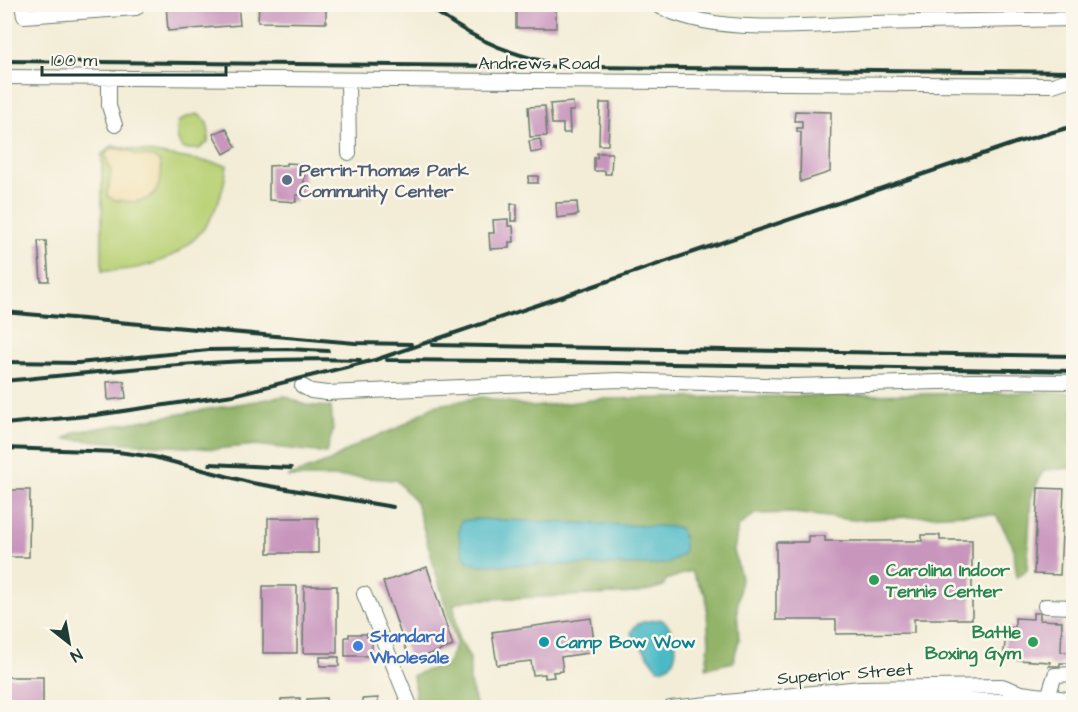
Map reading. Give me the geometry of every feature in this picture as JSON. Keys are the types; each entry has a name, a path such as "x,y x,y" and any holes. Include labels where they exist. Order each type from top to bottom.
{"street":[{"path":"22,4 24,16 136,8 136,4"},
{"path":"655,4 665,10 693,19 747,26 1074,19"},
{"name":"Andrews Road","path":"4,77 1053,85 1074,78"},
{"path":"109,78 109,106 115,125"},
{"path":"348,80 349,153"},
{"path":"302,386 311,391 327,393 618,380 795,386 974,381 1074,382"},
{"path":"364,594 411,708"},
{"path":"1045,606 1074,607"},
{"path":"1048,697 1055,675 1074,674"},
{"name":"Superior Street","path":"670,708 860,693 1002,686 1021,693 1074,700"},
{"name":"Superior Street","path":"793,708 860,693"}],"green space":[{"path":"197,114 208,126 208,142 199,149 183,149 177,136 178,122"},
{"path":"112,146 227,165 222,190 214,212 188,245 150,265 102,271 102,154"},
{"path":"1073,393 1073,468 1044,470 1031,496 1027,570 1017,577 1013,546 996,515 963,514 854,520 793,513 755,514 738,527 734,551 741,578 737,610 739,640 733,662 706,668 709,643 706,596 691,571 666,580 663,586 639,593 468,600 454,604 458,638 470,658 470,683 477,707 419,707 416,702 413,675 448,663 456,643 416,502 396,480 355,477 287,477 330,461 362,442 398,428 433,406 482,397 534,407 601,399"},
{"path":"285,396 305,405 331,407 333,431 326,453 256,445 215,449 65,439 76,432"}],"sand":[{"path":"111,148 131,151 135,155 153,157 160,162 159,184 153,194 144,200 129,202 113,199 107,195 111,172 105,155"}],"water":[{"path":"476,519 678,527 683,536 684,553 669,563 654,565 479,565 469,563 466,559 459,537 461,521"},
{"path":"660,619 671,630 676,647 672,662 658,669 631,633 639,623"}],"building":[{"path":"166,4 238,4 240,25 168,31"},
{"path":"259,4 326,4 326,23 258,22"},
{"path":"516,4 556,4 556,28 516,28"},
{"path":"573,102 574,111 569,111 570,133 563,133 563,124 552,124 550,104"},
{"path":"600,103 610,103 608,145 599,145"},
{"path":"545,106 547,136 530,137 528,107"},
{"path":"795,111 831,112 830,172 800,182 801,132 797,132 797,128 802,128 802,121 794,121"},
{"path":"226,128 236,147 224,154 213,134"},
{"path":"540,139 542,151 531,153 529,141"},
{"path":"597,153 612,153 611,174 605,174 605,171 594,171 594,158 597,158"},
{"name":"Perrin-Thomas Park Community Center","path":"286,163 304,164 304,195 296,195 296,202 269,200 269,166 286,165"},
{"path":"529,176 538,176 538,183 528,183"},
{"path":"577,202 578,215 557,218 556,203"},
{"path":"511,204 517,204 517,221 511,221"},
{"path":"508,219 508,226 513,226 514,242 509,242 509,248 490,249 489,233 494,233 493,220"},
{"path":"38,241 46,241 49,281 41,281"},
{"path":"124,381 126,398 108,400 107,382"},
{"path":"1038,488 1064,489 1060,575 1034,574"},
{"path":"4,490 30,490 29,557 4,557"},
{"path":"268,518 318,518 318,553 268,553"},
{"name":"Carolina Indoor Tennis Center","path":"922,535 940,535 940,540 972,540 972,619 914,619 914,633 836,634 836,620 776,620 776,542 808,542 808,536 825,536 825,541 922,541"},
{"path":"427,567 453,646 410,661 383,582"},
{"path":"263,586 297,586 297,653 263,653"},
{"path":"304,586 337,586 337,653 303,653"},
{"name":"Battle Boxing Gym","path":"1033,613 1040,613 1040,620 1062,621 1061,652 1074,653 1074,663 1049,666 1050,662 1003,659 1007,627 1015,628 1015,618 1033,619"},
{"name":"Camp Bow Wow","path":"591,618 595,652 561,657 563,671 553,672 554,677 545,678 545,674 533,675 531,661 497,665 492,632"},
{"name":"Standard Wholesale","path":"349,634 367,634 367,637 372,637 372,656 345,656 345,637 349,637"},
{"path":"320,657 339,657 339,666 320,666"},
{"path":"4,677 43,677 43,708 4,708"},
{"path":"300,698 300,708 281,708 281,699"},
{"path":"326,698 327,708 307,708 307,699"},
{"path":"378,698 378,708 362,708 362,699"}],"railway":[{"path":"425,4 453,24 495,46 543,61"},
{"path":"4,61 1074,72"},
{"path":"4,424 96,415 233,395 375,360 1018,142 1074,126"},
{"path":"4,312 355,343 411,344"},
{"path":"432,345 1074,356"},
{"path":"4,362 78,363 209,350 328,351"},
{"path":"4,381 226,362 360,360"},
{"path":"387,360 1074,371"},
{"path":"4,448 118,452 154,457 252,483 393,507"},
{"path":"210,464 291,468"}],"place":[{"name":"Perrin-Thomas Park Community Center","path":"287,180"},
{"name":"Carolina Indoor Tennis Center","path":"874,580"},
{"name":"Camp Bow Wow","path":"544,642"},
{"name":"Battle Boxing Gym","path":"1033,642"},
{"name":"Standard Wholesale","path":"358,646"}]}
